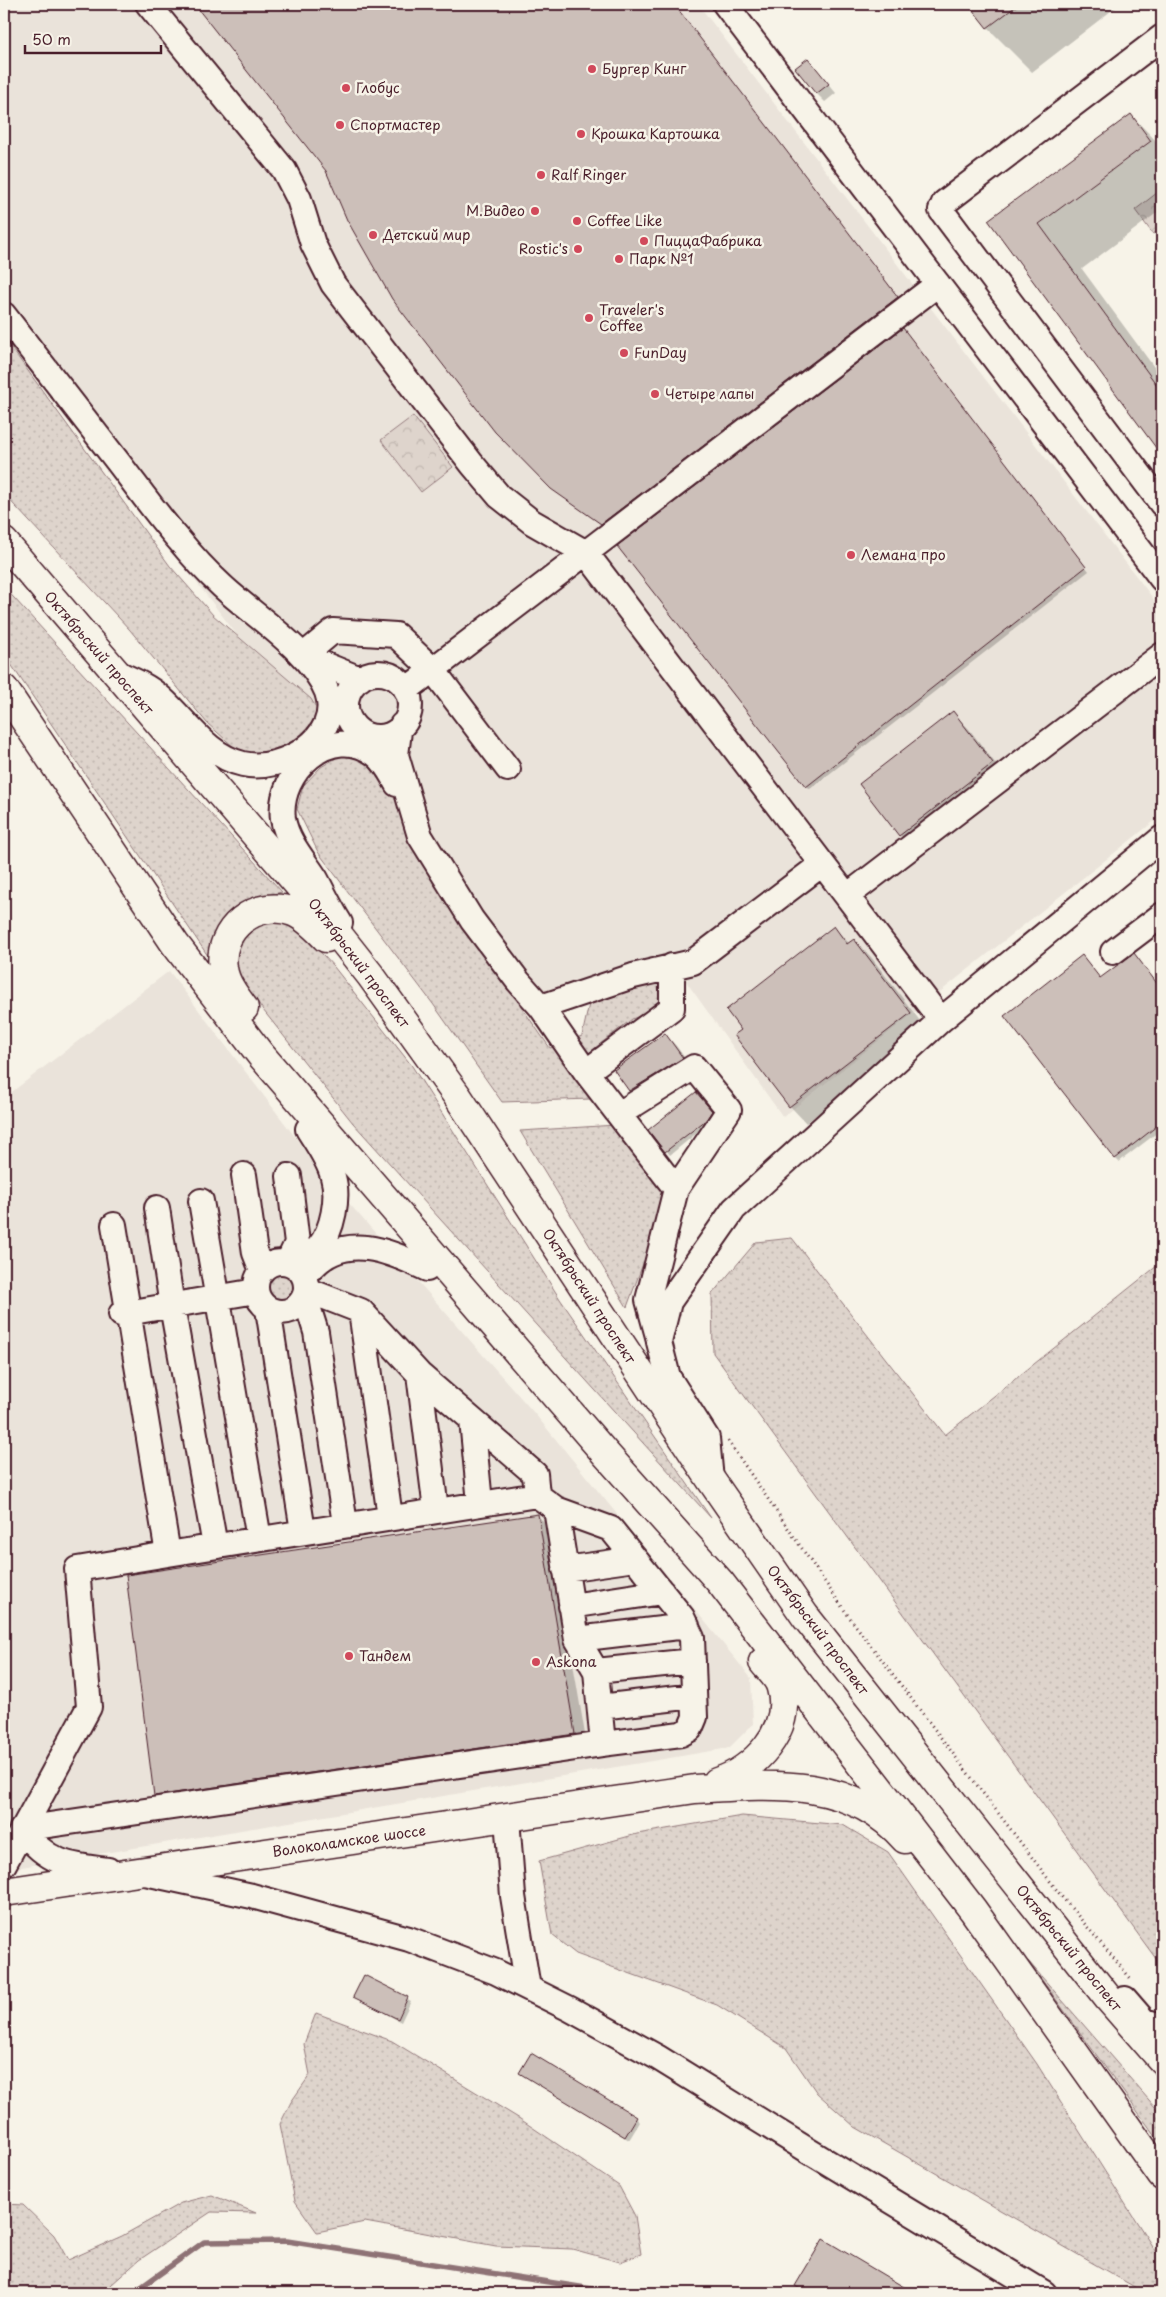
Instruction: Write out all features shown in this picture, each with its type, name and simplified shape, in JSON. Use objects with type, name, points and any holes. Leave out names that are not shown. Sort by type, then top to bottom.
[{"type":"main road","name":"Октябрьский проспект","points":[[4,542],[307,895],[371,976],[458,1097],[711,1480],[805,1616],[1108,1998],[1162,2060]]},
{"type":"main road","points":[[4,689],[175,944],[301,1110],[443,1289],[485,1314]]},
{"type":"main road","points":[[371,976],[306,920],[282,909],[265,909],[249,915],[235,926],[226,940],[222,957],[227,983],[283,1064],[301,1110],[485,1314],[604,1452],[720,1582],[973,1910],[1162,2176]]},
{"type":"main road","name":"Волоколамское шоссе","points":[[695,1789],[730,1778],[754,1761],[772,1738],[782,1710],[783,1700],[780,1683],[724,1612],[720,1582]]},
{"type":"main road","name":"Волоколамское шоссе","points":[[4,1892],[695,1789],[776,1784],[813,1789],[848,1800],[864,1808],[895,1828],[940,1883],[973,1910]]},
{"type":"street","points":[[148,4],[284,170],[299,199],[313,244],[333,284],[472,464],[498,496],[532,522],[586,552],[941,1020]]},
{"type":"street","points":[[725,4],[1162,579]]},
{"type":"street","points":[[1162,37],[943,204],[941,210],[1162,504]]},
{"type":"street","points":[[406,690],[938,284]]},
{"type":"street","points":[[4,315],[179,541],[222,586],[303,656],[323,685],[347,708],[353,724],[370,742],[410,805]]},
{"type":"street","points":[[303,656],[332,631],[396,635],[433,670],[508,768]]},
{"type":"street","points":[[847,896],[1162,655]]},
{"type":"street","points":[[303,656],[360,679]]},
{"type":"street","points":[[117,673],[146,685],[161,697],[207,745],[219,754],[238,763],[267,765],[281,761],[303,750],[347,708],[350,692],[360,679],[370,674],[386,674],[396,679],[406,690],[410,707],[399,731],[396,755],[420,836],[472,920],[518,981],[541,1007],[586,1072],[676,1189]]},
{"type":"street","points":[[320,733],[327,718],[329,705],[323,685]]},
{"type":"street","points":[[371,976],[321,888],[292,843],[284,821],[285,792],[292,776],[304,762],[317,752],[333,744],[370,742],[392,733],[402,726]]},
{"type":"street","points":[[659,1342],[669,1302],[734,1209],[941,1020],[1162,838]]},
{"type":"street","points":[[541,1007],[633,976],[693,962],[822,864]]},
{"type":"street","points":[[1113,952],[1162,915]]},
{"type":"street","points":[[586,1072],[672,1008],[672,966]]},
{"type":"street","points":[[619,1114],[694,1067],[728,1110],[676,1189],[648,1300],[668,1377],[707,1438],[711,1480]]},
{"type":"street","points":[[301,1110],[333,1175],[336,1196],[329,1226],[321,1245],[307,1258],[300,1278],[316,1332],[345,1524]]},
{"type":"street","points":[[244,1176],[255,1254],[303,1531]]},
{"type":"street","points":[[262,1290],[275,1312],[289,1311],[301,1303],[297,1243],[289,1176]]},
{"type":"street","points":[[201,1201],[259,1539]]},
{"type":"street","points":[[157,1208],[172,1306],[215,1546]]},
{"type":"street","points":[[114,1225],[124,1314],[168,1554]]},
{"type":"street","points":[[300,1278],[327,1254],[346,1248],[389,1252],[427,1269]]},
{"type":"street","points":[[262,1290],[274,1263],[361,1311],[419,1374],[535,1474],[537,1495]]},
{"type":"street","points":[[124,1314],[262,1290]]},
{"type":"street","points":[[361,1311],[390,1517]]},
{"type":"street","points":[[419,1374],[436,1510]]},
{"type":"street","points":[[472,1420],[480,1503]]},
{"type":"street","points":[[4,1864],[22,1829],[89,1707],[77,1569],[345,1524],[537,1495],[556,1509],[611,1530],[662,1592],[686,1626],[692,1638],[695,1717],[690,1729],[681,1734],[22,1829]]},
{"type":"street","points":[[556,1509],[576,1639],[596,1671],[603,1744]]},
{"type":"street","points":[[565,1569],[635,1559]]},
{"type":"street","points":[[571,1606],[662,1592]]},
{"type":"street","points":[[576,1639],[686,1626]]},
{"type":"street","points":[[596,1671],[693,1661]]},
{"type":"street","points":[[600,1707],[694,1696]]},
{"type":"street","points":[[506,1818],[513,1896],[528,1988]]},
{"type":"street","points":[[22,1829],[31,1841],[49,1857],[74,1867],[134,1872],[252,1896],[409,1939],[496,1972],[657,2057],[809,2152],[1044,2293]]},
{"type":"street","points":[[1065,1943],[1088,1953],[1144,2021],[1162,2026]]},
{"type":"path","points":[[726,1438],[853,1622],[1062,1897],[1138,1987]]},
{"type":"shaded area","points":[[4,4],[698,4],[1162,610],[1162,815],[783,1117],[680,973],[542,1012],[524,1008],[4,332]]},
{"type":"shaded area","points":[[169,971],[324,1175],[535,1414],[751,1678],[753,1724],[729,1748],[4,1870],[4,1098]]},
{"type":"green space","points":[[1162,189],[1162,228],[1153,234],[1135,210]]},
{"type":"green space","points":[[4,338],[170,566],[213,615],[311,699],[317,709],[316,728],[286,749],[259,755],[236,749],[207,723],[130,630],[4,494]]},
{"type":"green space","points":[[413,416],[453,467],[421,492],[381,440]]},
{"type":"green space","points":[[4,587],[282,892],[250,900],[232,910],[221,929],[210,959],[4,654]]},
{"type":"green space","points":[[364,753],[394,794],[413,841],[451,906],[550,1048],[582,1036],[589,1004],[661,975],[666,1005],[632,1019],[581,1059],[598,1096],[590,1099],[502,1102],[433,1004],[318,852],[297,809],[303,786],[321,767],[343,754]]},
{"type":"green space","points":[[259,922],[282,922],[303,933],[334,967],[412,1066],[560,1299],[711,1518],[353,1123],[263,1010],[237,971],[236,951],[245,935]]},
{"type":"green space","points":[[616,1125],[664,1191],[647,1253],[627,1307],[520,1131]]},
{"type":"green space","points":[[792,1238],[945,1435],[1162,1262],[1162,1967],[713,1353],[712,1294],[756,1242]]},
{"type":"green space","points":[[281,1269],[293,1274],[298,1286],[293,1298],[281,1303],[269,1298],[264,1286],[269,1274]]},
{"type":"green space","points":[[742,1816],[843,1825],[888,1852],[1037,2064],[1162,2262],[1162,2293],[1145,2293],[855,2127],[817,2093],[786,2048],[717,2005],[576,1954],[552,1935],[539,1861],[637,1834]]},
{"type":"green space","points":[[1028,1961],[1162,2115],[1162,2145]]},
{"type":"green space","points":[[316,2013],[392,2041],[520,2119],[619,2186],[635,2216],[641,2254],[620,2262],[572,2249],[496,2246],[365,2222],[317,2232],[295,2201],[280,2124],[291,2102],[310,2075],[304,2044]]},
{"type":"green space","points":[[212,2195],[256,2213],[211,2212],[139,2260],[102,2293],[4,2293],[4,2204],[23,2205],[54,2235],[68,2260],[122,2236],[181,2203]]},
{"type":"building","name":"Парк №1","points":[[194,4],[674,4],[898,297],[601,524],[551,489],[495,432],[392,299],[347,220],[326,171]]},
{"type":"building","points":[[968,4],[1019,4],[987,28]]},
{"type":"building","points":[[808,58],[829,84],[816,94],[795,68]]},
{"type":"building","points":[[1131,114],[1151,141],[1039,224],[1162,392],[1162,456],[988,220]]},
{"type":"building","name":"Лемана про","points":[[903,328],[1086,567],[806,787],[617,546]]},
{"type":"building","points":[[953,711],[993,763],[899,836],[859,784]]},
{"type":"building","points":[[834,926],[847,944],[854,939],[911,1013],[789,1107],[734,1035],[741,1030],[726,1010]]},
{"type":"building","points":[[1134,953],[1162,990],[1162,1122],[1115,1159],[1004,1016],[1082,955],[1100,978]]},
{"type":"building","points":[[665,1033],[683,1058],[629,1091],[614,1070]]},
{"type":"building","points":[[696,1092],[712,1111],[706,1120],[665,1152],[648,1130]]},
{"type":"building","name":"Тандем","points":[[538,1514],[575,1734],[154,1796],[126,1575]]},
{"type":"building","points":[[364,1975],[408,1997],[398,2019],[353,1997]]},
{"type":"building","points":[[531,2053],[637,2117],[625,2137],[519,2073]]},
{"type":"building","points":[[823,2239],[914,2293],[808,2293],[795,2286]]},
{"type":"waterway","points":[[133,2293],[204,2242],[287,2241],[618,2293]]},
{"type":"place","name":"Бургер Кинг","points":[[592,69]]},
{"type":"place","name":"Глобус","points":[[346,88]]},
{"type":"place","name":"Спортмастер","points":[[340,125]]},
{"type":"place","name":"Крошка Картошка","points":[[581,134]]},
{"type":"place","name":"Ralf Ringer","points":[[541,175]]},
{"type":"place","name":"М.Видео","points":[[535,211]]},
{"type":"place","name":"Coffee Like","points":[[577,221]]},
{"type":"place","name":"Детский мир","points":[[373,235]]},
{"type":"place","name":"ПиццаФабрика","points":[[644,241]]},
{"type":"place","name":"Rostic's","points":[[578,249]]},
{"type":"place","name":"Парк №1","points":[[619,259]]},
{"type":"place","name":"Traveler's Coffee","points":[[589,318]]},
{"type":"place","name":"FunDay","points":[[624,353]]},
{"type":"place","name":"Четыре лапы","points":[[655,394]]},
{"type":"place","name":"Лемана про","points":[[851,555]]},
{"type":"place","name":"Тандем","points":[[349,1656]]},
{"type":"place","name":"Askona","points":[[536,1662]]}]
